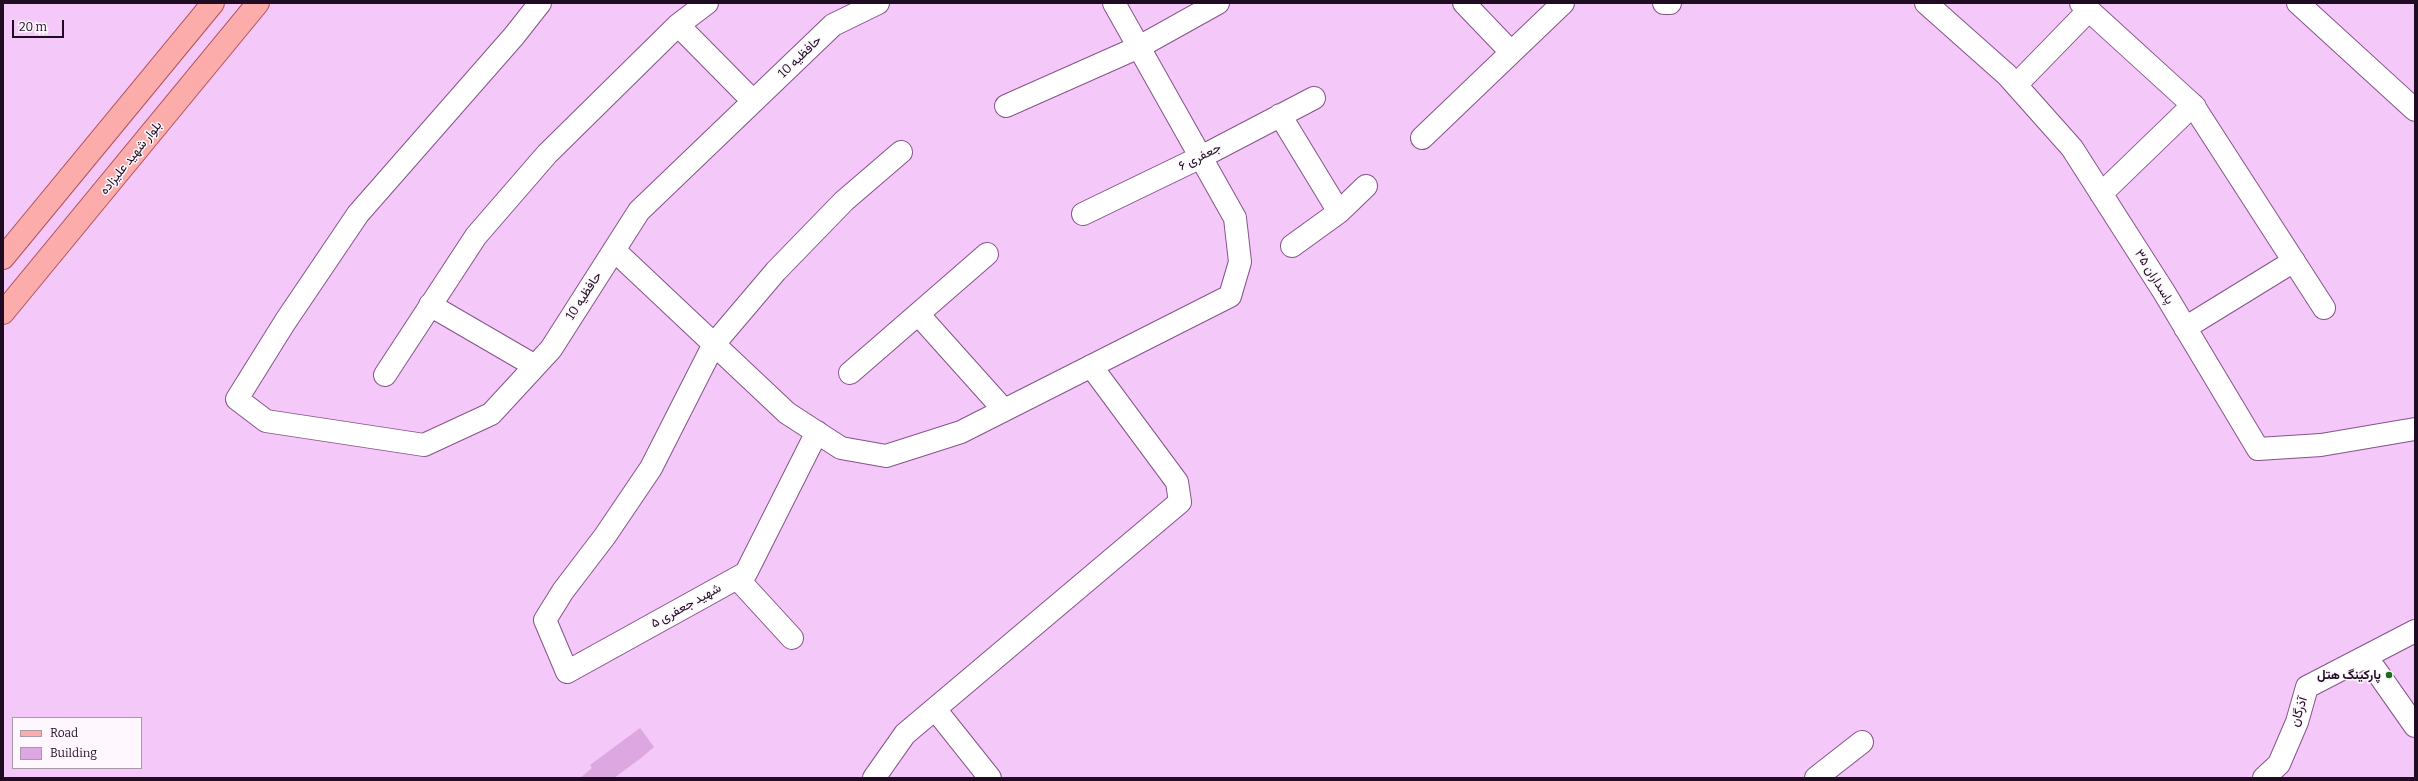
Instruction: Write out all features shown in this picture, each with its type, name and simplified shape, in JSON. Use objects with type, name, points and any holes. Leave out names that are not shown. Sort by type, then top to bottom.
[{"type":"main road","points":[[3,258],[212,3]]},
{"type":"main road","name":"بلوار شهید علیزاده","points":[[3,313],[258,3]]},
{"type":"street","name":"حافظیه 10","points":[[540,3],[489,65],[358,214],[285,322],[237,399],[266,421],[424,445],[491,414],[551,349],[638,211],[833,25],[878,3]]},
{"type":"street","points":[[385,374],[476,236],[547,154],[678,25],[707,3]]},
{"type":"street","points":[[614,250],[787,413],[841,448],[886,456],[961,432],[1230,296],[1240,262],[1235,218],[1114,3]]},
{"type":"street","points":[[1006,106],[1139,46],[1218,3]]},
{"type":"street","points":[[1464,3],[1511,52]]},
{"type":"street","points":[[1422,138],[1563,3]]},
{"type":"street","points":[[1664,3],[1670,3]]},
{"type":"street","name":"پاسداران ۳۵","points":[[1926,3],[2016,85],[2072,148],[2185,328],[2258,449],[2321,445],[2415,429]]},
{"type":"street","points":[[2298,3],[2415,110]]},
{"type":"street","points":[[2016,85],[2085,6],[2194,106],[2324,308]]},
{"type":"street","points":[[678,25],[753,102]]},
{"type":"street","name":"جعفری ۶","points":[[1083,214],[1201,158],[1314,98]]},
{"type":"street","points":[[2101,194],[2194,106]]},
{"type":"street","points":[[1280,115],[1339,212]]},
{"type":"street","points":[[714,344],[776,271],[839,206],[901,152]]},
{"type":"street","points":[[1292,246],[1339,212],[1366,186]]},
{"type":"street","points":[[850,373],[987,254]]},
{"type":"street","points":[[2185,328],[2294,261]]},
{"type":"street","points":[[430,305],[535,366]]},
{"type":"street","points":[[918,314],[1004,410]]},
{"type":"street","name":"شهید جعفری ۵","points":[[714,344],[651,468],[605,536],[563,591],[545,620],[567,672],[746,573],[817,432]]},
{"type":"street","points":[[874,778],[905,734],[1180,502],[1177,482],[1091,366]]},
{"type":"street","points":[[738,578],[792,638]]},
{"type":"street","name":"آذرگان","points":[[2264,778],[2279,764],[2297,722],[2307,687],[2415,631]]},
{"type":"street","points":[[2375,669],[2415,726]]},
{"type":"street","points":[[935,709],[990,778]]},
{"type":"street","points":[[1816,778],[1862,742]]},
{"type":"building","points":[[640,728],[654,747],[641,758],[614,778],[580,778],[592,768],[590,765]]},
{"type":"place","name":"پارکینگ هتل","points":[[2389,675]]}]
